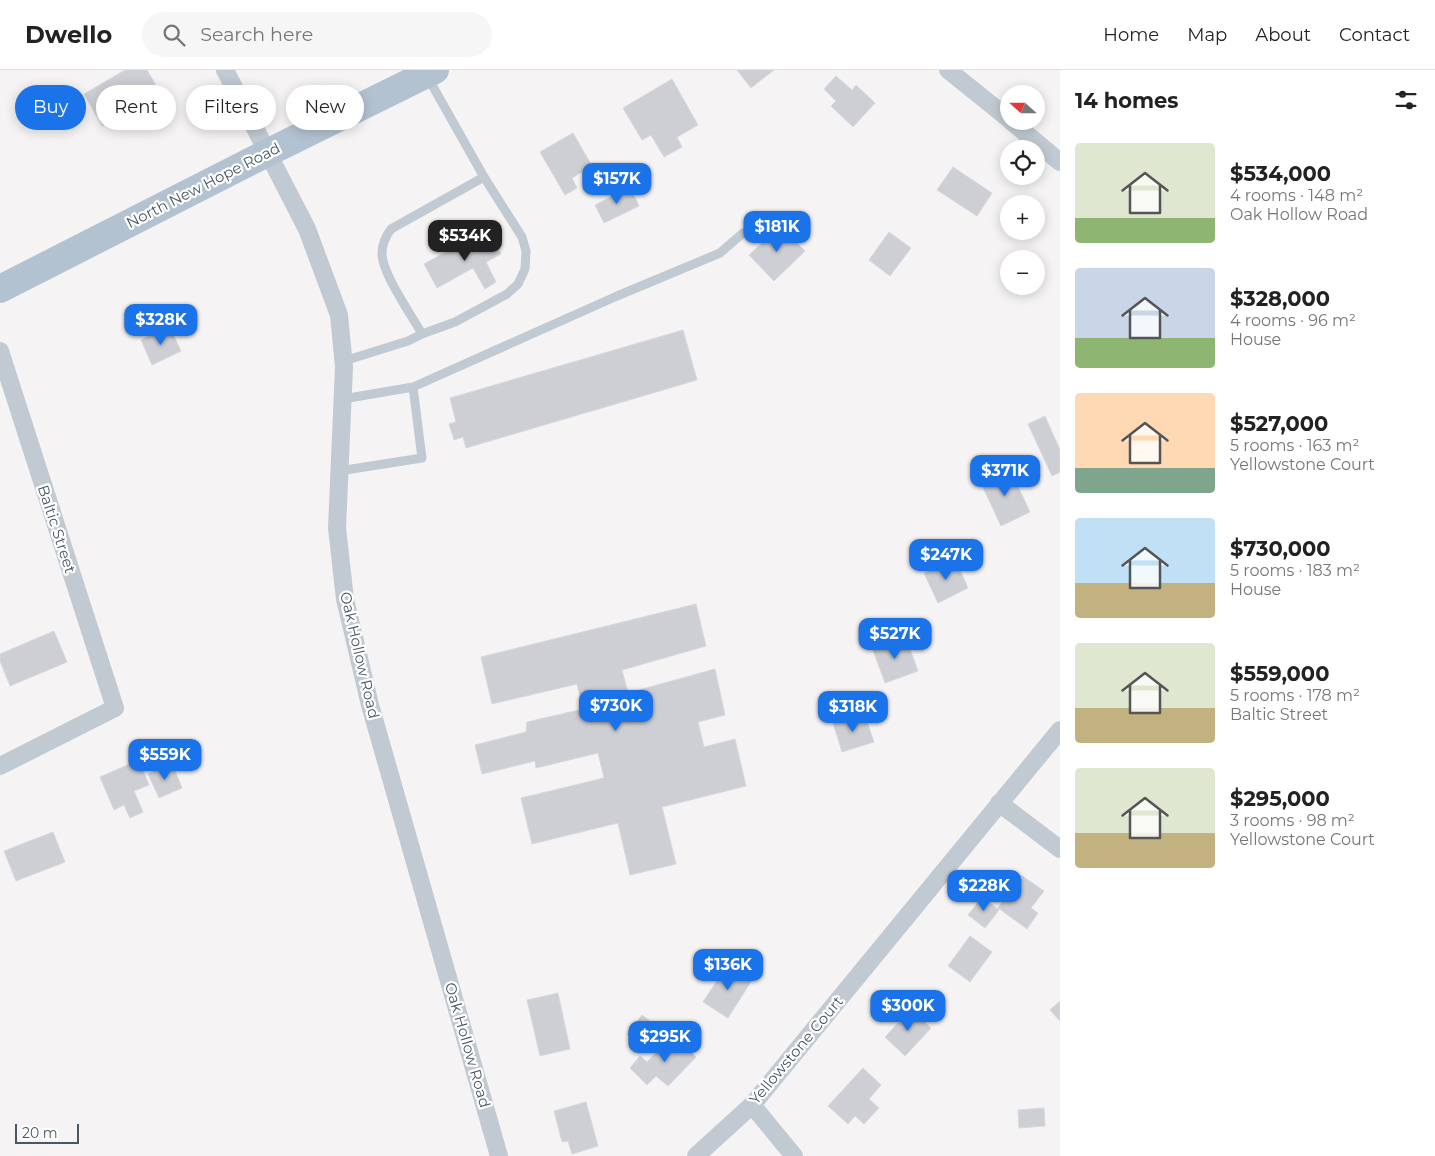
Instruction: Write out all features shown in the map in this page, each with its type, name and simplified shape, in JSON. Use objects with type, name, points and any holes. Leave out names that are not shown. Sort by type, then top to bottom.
[{"type":"main road","name":"North New Hope Road","points":[[0,289],[267,152],[430,72]]},
{"type":"street","name":"Oak Hollow Road","points":[[225,70],[307,229],[339,315],[344,361],[337,528],[345,599],[370,705],[499,1156]]},
{"type":"street","points":[[948,70],[1000,112]]},
{"type":"street","points":[[1022,130],[1060,162]]},
{"type":"street","name":"Baltic Street","points":[[0,351],[114,708],[0,766]]},
{"type":"street","name":"Yellowstone Court","points":[[696,1156],[752,1104],[1060,730]]},
{"type":"street","points":[[999,802],[1060,849]]},
{"type":"street","points":[[752,1104],[794,1156]]},
{"type":"lane","points":[[344,361],[408,341],[455,322],[507,294],[518,284],[525,269],[526,251],[522,237],[484,177],[430,72]]},
{"type":"lane","points":[[422,334],[386,270],[382,256],[386,236],[392,229],[484,177]]},
{"type":"lane","points":[[343,399],[413,387],[617,296],[720,253],[743,233]]},
{"type":"lane","points":[[340,471],[422,458],[413,387]]},
{"type":"building","points":[[125,70],[147,70],[156,85],[99,85]]},
{"type":"building","points":[[737,70],[774,70],[751,88]]},
{"type":"building","points":[[836,76],[852,90],[856,85],[875,103],[853,127],[831,106],[836,101],[824,89]]},
{"type":"building","points":[[672,79],[698,125],[677,137],[682,147],[664,157],[651,135],[642,140],[623,108]]},
{"type":"building","points":[[96,87],[96,115],[86,98],[86,93]]},
{"type":"building","points":[[573,133],[592,166],[572,178],[577,188],[565,195],[540,152]]},
{"type":"building","points":[[953,167],[992,193],[977,216],[937,190]]},
{"type":"building","points":[[630,187],[639,206],[604,223],[595,205]]},
{"type":"building","points":[[780,226],[805,251],[774,281],[749,255]]},
{"type":"building","points":[[489,232],[501,254],[486,262],[496,282],[485,289],[473,268],[437,288],[424,264],[464,242],[466,245]]},
{"type":"building","points":[[889,232],[911,248],[890,276],[869,260]]},
{"type":"building","points":[[169,326],[181,351],[152,365],[141,340]]},
{"type":"building","points":[[683,330],[697,380],[466,448],[463,437],[454,440],[449,424],[456,422],[450,398]]},
{"type":"building","points":[[1045,416],[1060,450],[1060,472],[1052,476],[1028,424]]},
{"type":"building","points":[[1009,467],[1030,512],[1001,526],[980,481]]},
{"type":"building","points":[[955,559],[968,588],[938,603],[924,573]]},
{"type":"building","points":[[696,604],[706,646],[622,670],[628,693],[715,669],[725,715],[698,722],[704,747],[735,739],[746,786],[662,807],[676,864],[630,875],[618,823],[532,844],[521,798],[604,778],[598,753],[536,768],[535,761],[482,774],[475,745],[526,732],[527,722],[583,709],[577,684],[492,704],[481,657]]},
{"type":"building","points":[[54,631],[67,662],[10,686],[0,661],[0,654]]},
{"type":"building","points":[[906,638],[918,671],[885,683],[873,650]]},
{"type":"building","points":[[864,713],[874,742],[842,752],[833,723]]},
{"type":"building","points":[[139,760],[149,785],[134,791],[143,812],[130,818],[124,805],[114,810],[100,777]]},
{"type":"building","points":[[172,763],[182,788],[159,798],[148,774]]},
{"type":"building","points":[[53,832],[65,862],[16,881],[4,851]]},
{"type":"building","points":[[1021,875],[1044,891],[1031,908],[1038,913],[1027,929],[998,908]]},
{"type":"building","points":[[982,897],[999,910],[985,928],[968,915]]},
{"type":"building","points":[[970,936],[992,952],[970,982],[948,966]]},
{"type":"building","points":[[728,964],[752,980],[728,1018],[703,1002]]},
{"type":"building","points":[[558,993],[570,1049],[540,1056],[527,1000]]},
{"type":"building","points":[[1060,1001],[1060,1021],[1050,1010]]},
{"type":"building","points":[[911,1009],[931,1028],[905,1056],[885,1037]]},
{"type":"building","points":[[642,1015],[658,1027],[643,1046],[627,1034]]},
{"type":"building","points":[[673,1035],[696,1057],[668,1086],[656,1076],[647,1085],[630,1068],[640,1056],[647,1062]]},
{"type":"building","points":[[863,1068],[881,1085],[869,1099],[879,1108],[864,1124],[855,1116],[848,1124],[828,1106]]},
{"type":"building","points":[[586,1102],[598,1146],[572,1154],[568,1141],[562,1142],[554,1111]]},
{"type":"building","points":[[1044,1108],[1045,1126],[1019,1128],[1018,1110]]}]
